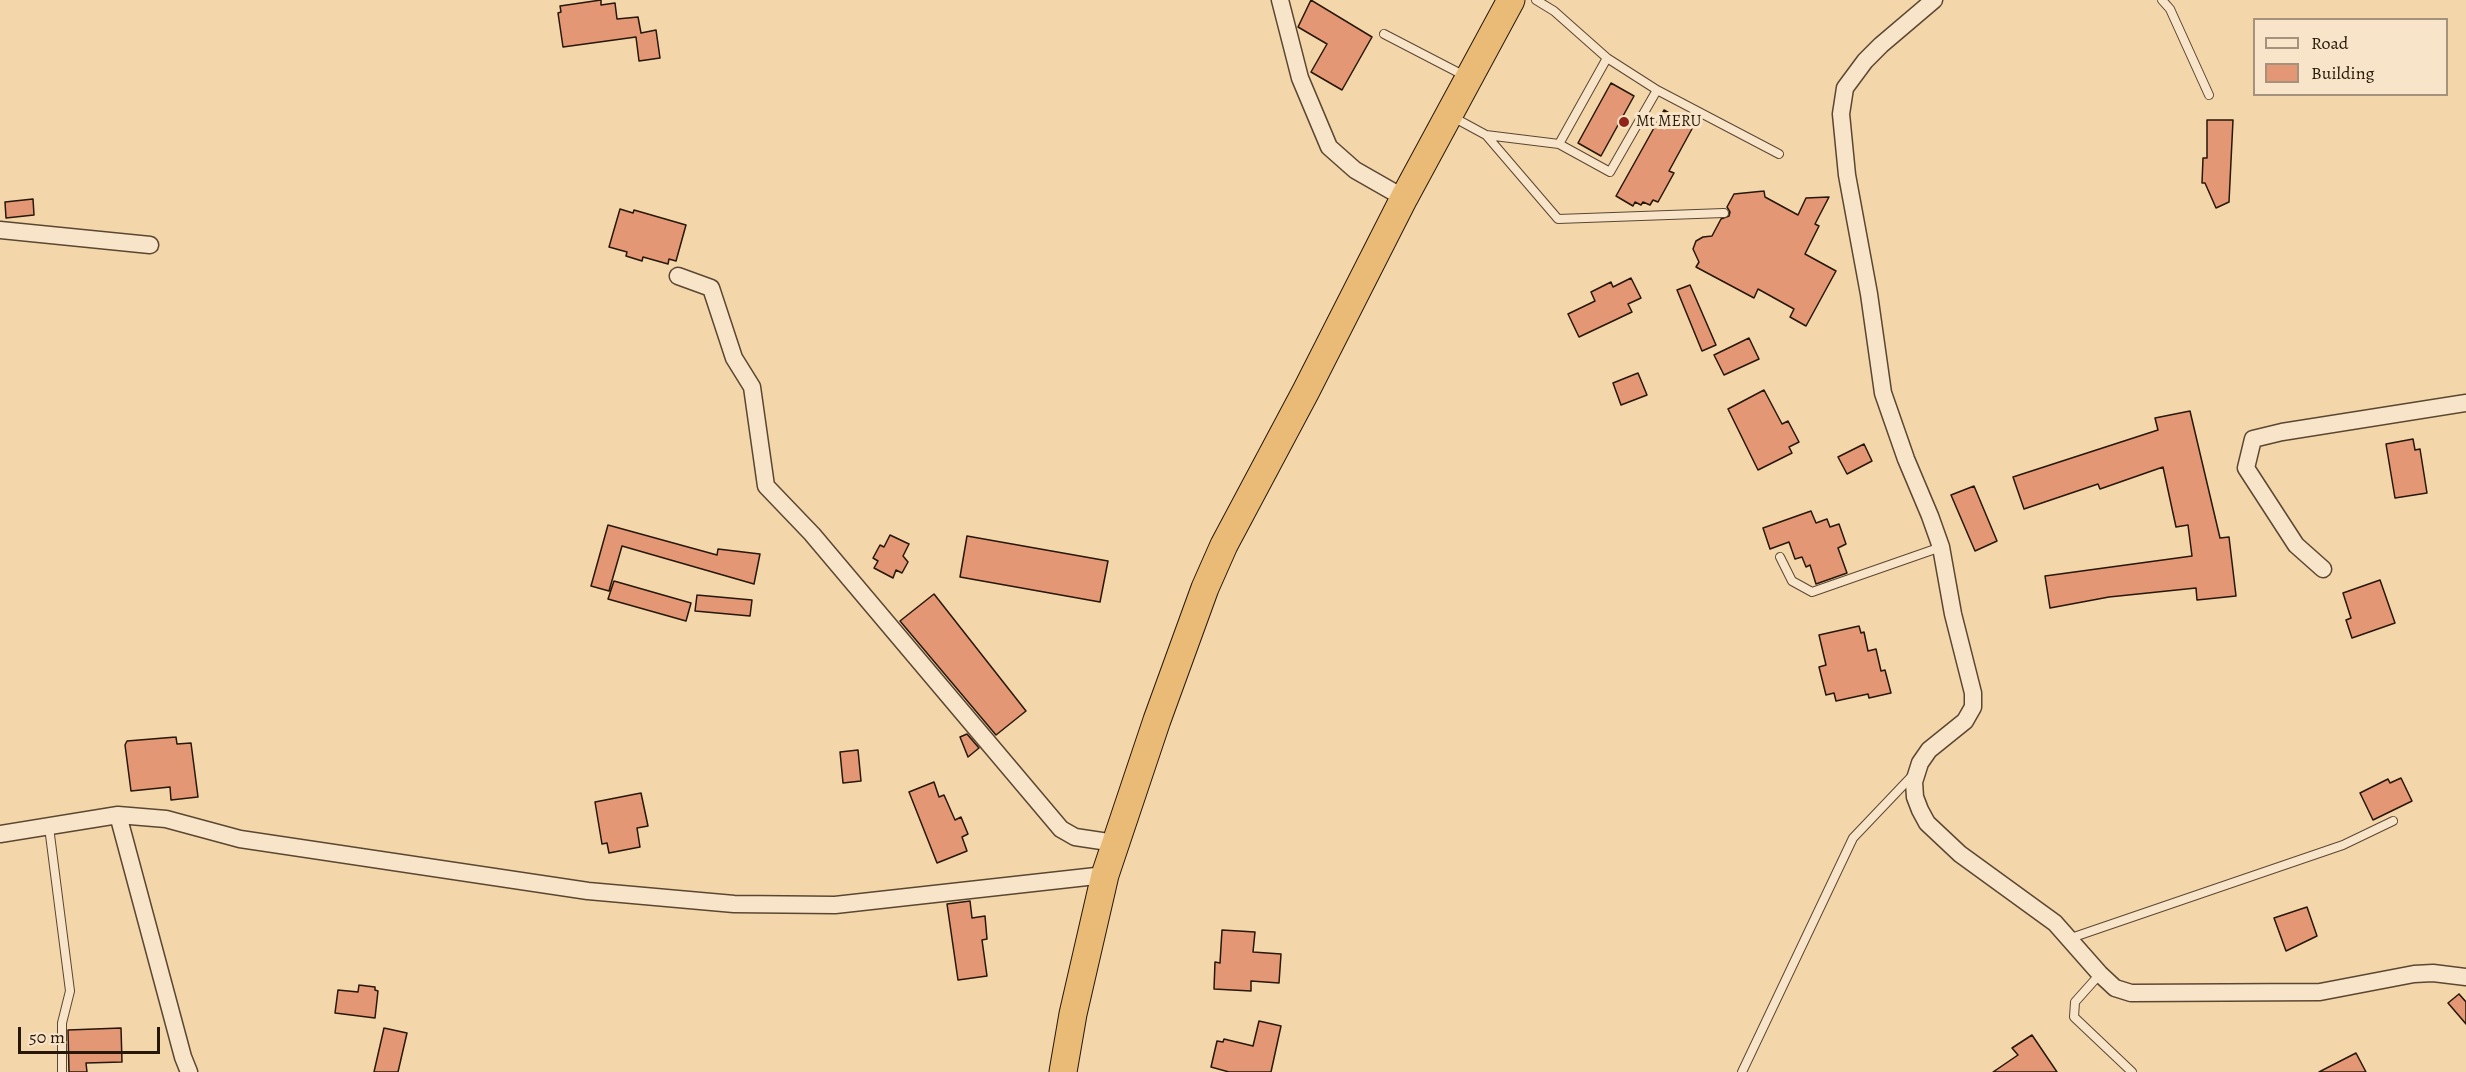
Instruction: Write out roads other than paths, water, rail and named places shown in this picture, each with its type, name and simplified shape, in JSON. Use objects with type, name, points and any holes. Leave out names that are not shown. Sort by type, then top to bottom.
[{"type":"highway","points":[[1063,1072],[1073,1014],[1105,875],[1205,588],[1230,535],[1404,198],[1510,0]]},
{"type":"street","points":[[1280,0],[1300,78],[1329,147],[1354,170],[1404,198]]},
{"type":"street","points":[[1934,0],[1865,61],[1845,88],[1842,114],[1847,175],[1869,294],[1883,393],[1941,547],[1953,614],[1973,693],[1973,707],[1965,721],[1929,750],[1920,763],[1914,782],[1915,797],[1927,823],[1960,854],[2035,906],[2071,938],[2100,975],[2115,988],[2131,993],[2320,992],[2414,974],[2433,973],[2466,977]]},
{"type":"street","points":[[0,230],[150,245]]},
{"type":"street","points":[[678,276],[711,288],[735,358],[752,387],[766,486],[812,534],[1061,829],[1075,837],[1115,843]]},
{"type":"street","points":[[2323,569],[2296,545],[2246,468],[2253,439],[2282,432],[2466,404]]},
{"type":"street","points":[[118,815],[189,1072]]},
{"type":"street","points":[[0,834],[118,815],[166,819],[240,839],[588,891],[724,903],[835,905],[928,897],[1105,875]]},
{"type":"lane","points":[[1536,0],[1554,11],[1607,58],[1657,90],[1779,154]]},
{"type":"lane","points":[[2162,0],[2170,9],[2209,95]]},
{"type":"lane","points":[[1384,34],[1468,78]]},
{"type":"lane","points":[[1559,144],[1607,58]]},
{"type":"lane","points":[[1448,115],[1486,135],[1559,144],[1610,172],[1657,90]]},
{"type":"lane","points":[[1486,135],[1558,219],[1724,213]]},
{"type":"lane","points":[[1780,557],[1792,580],[1812,592],[1941,547]]},
{"type":"lane","points":[[1742,1072],[1853,838],[1917,772]]},
{"type":"lane","points":[[2071,938],[2343,845],[2394,820]]},
{"type":"lane","points":[[49,827],[70,991],[62,1023],[62,1072]]},
{"type":"lane","points":[[2100,975],[2075,1002],[2074,1017],[2132,1072]]},
{"type":"place","name":"Mt MERU","points":[[1624,122]]}]
